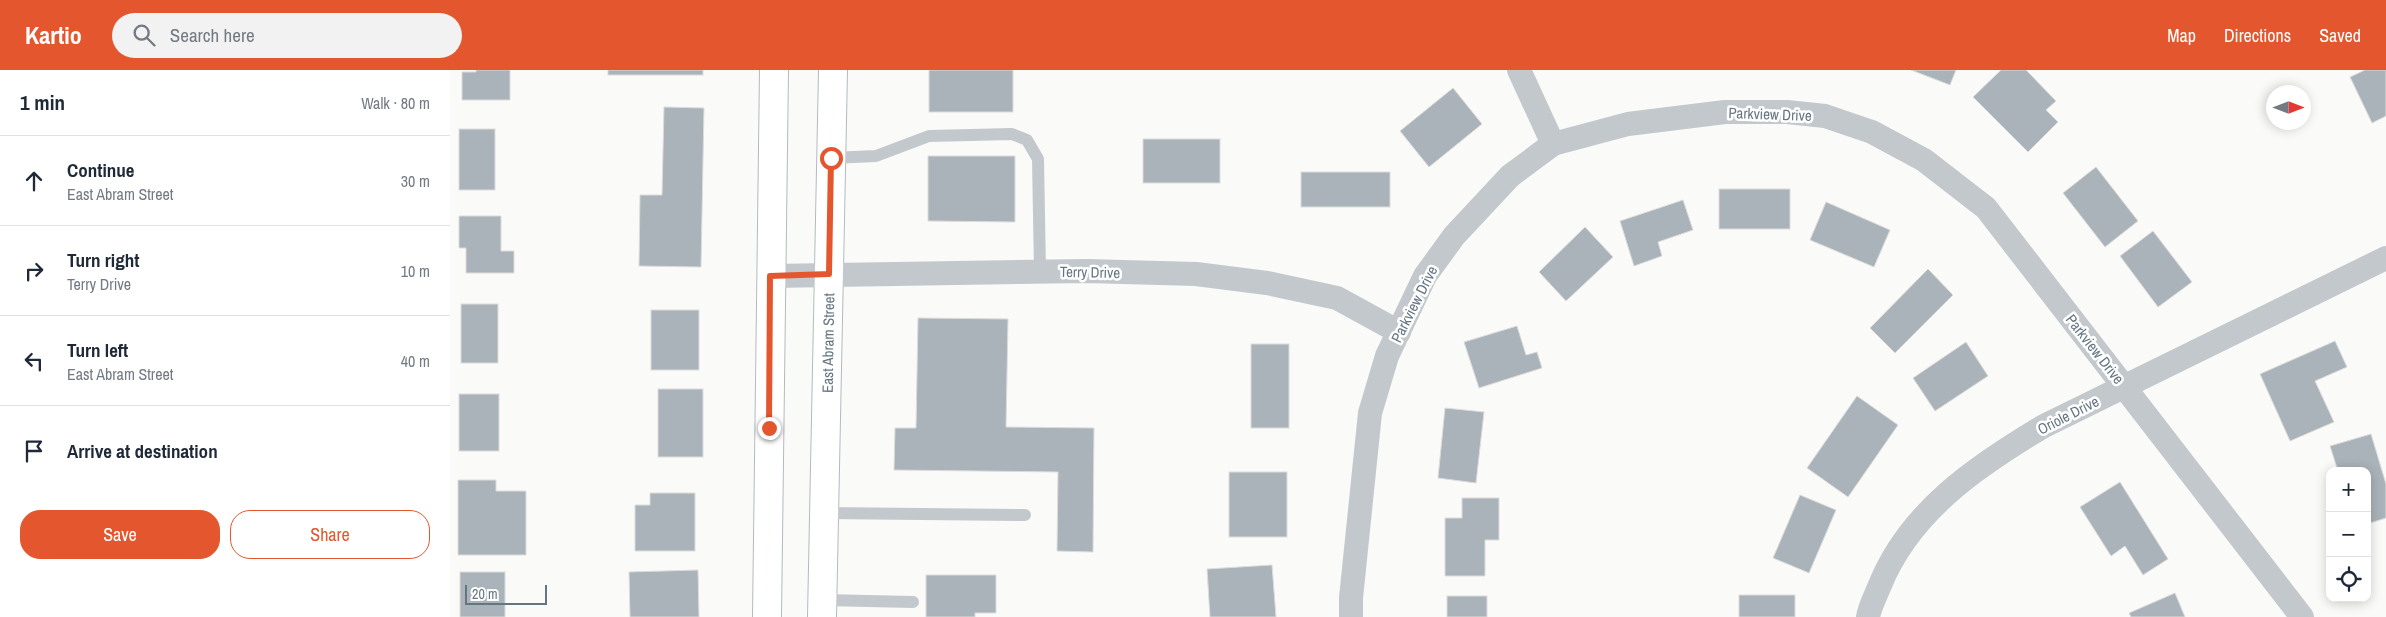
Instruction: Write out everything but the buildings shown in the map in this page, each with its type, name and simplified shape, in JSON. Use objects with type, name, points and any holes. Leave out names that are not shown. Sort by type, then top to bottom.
[{"type":"main road","points":[[767,617],[774,70]]},
{"type":"main road","name":"East Abram Street","points":[[823,609],[833,70]]},
{"type":"street","points":[[1519,70],[1553,144]]},
{"type":"street","name":"Parkview Drive","points":[[1351,617],[1351,598],[1370,413],[1387,356],[1425,276],[1454,236],[1510,176],[1553,144],[1628,124],[1725,112],[1787,112],[1825,116],[1872,132],[1924,160],[1986,208],[2302,617]]},
{"type":"street","name":"Oriole Drive","points":[[1868,617],[1888,566],[1921,518],[1954,486],[1996,454],[2044,426],[2386,258]]},
{"type":"street","name":"Terry Drive","points":[[770,276],[1040,271],[1196,274],[1267,282],[1337,298],[1399,332]]},
{"type":"lane","points":[[831,158],[876,156],[929,136],[1012,134],[1027,140],[1038,159],[1040,271]]},
{"type":"lane","points":[[824,513],[1025,515]]},
{"type":"lane","points":[[823,609],[913,602]]},
{"type":"route","points":[[769,428],[770,276],[829,274],[831,158]]}]
